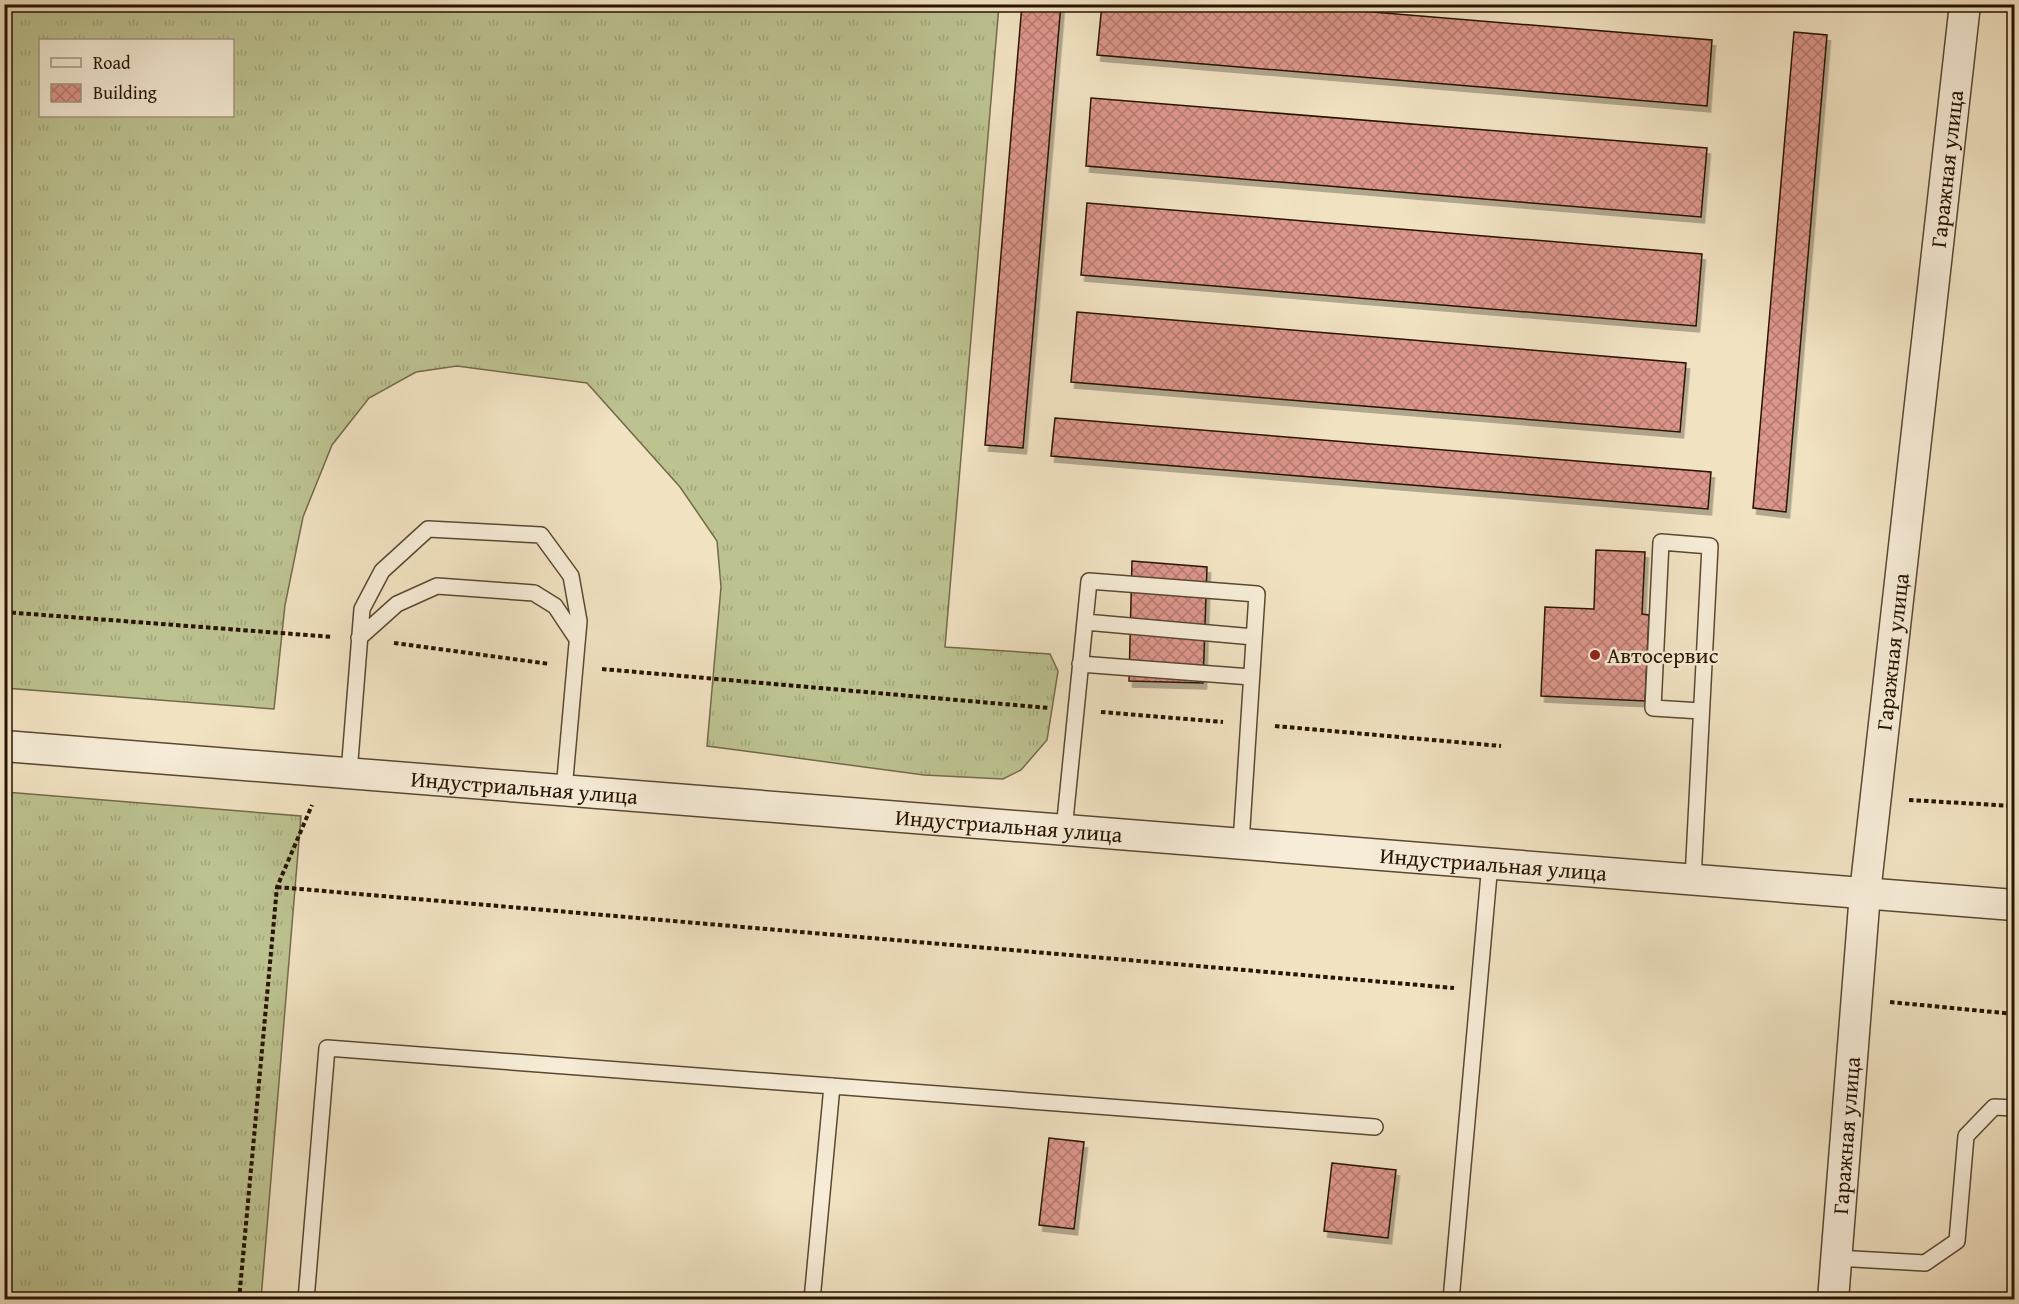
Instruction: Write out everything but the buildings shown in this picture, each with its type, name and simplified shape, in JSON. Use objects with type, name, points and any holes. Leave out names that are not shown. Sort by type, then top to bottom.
[{"type":"street","name":"Гаражная улица","points":[[1833,1299],[1864,893],[1965,4]]},
{"type":"street","name":"Индустриальная улица","points":[[4,746],[2014,905]]},
{"type":"lane","points":[[337,772],[362,609],[382,571],[428,529],[541,535],[571,576],[579,621],[564,790]]},
{"type":"lane","points":[[1693,879],[1710,546],[1661,542],[1653,708],[1701,711]]},
{"type":"lane","points":[[1064,830],[1089,581],[1257,594],[1241,843]]},
{"type":"lane","points":[[359,639],[397,604],[436,586],[534,593],[555,606],[577,639]]},
{"type":"lane","points":[[1085,621],[1254,637]]},
{"type":"lane","points":[[1080,664],[1251,677]]},
{"type":"lane","points":[[1451,1299],[1490,863]]},
{"type":"lane","points":[[306,1299],[327,1048],[1375,1127]]},
{"type":"lane","points":[[812,1299],[832,1086]]},
{"type":"lane","points":[[1836,1258],[1925,1263],[1957,1241],[1966,1136],[1994,1107],[2014,1108]]},
{"type":"path","points":[[4,612],[359,639],[574,667],[1501,746]]},
{"type":"path","points":[[239,1299],[278,887],[337,772]]},
{"type":"path","points":[[1875,797],[2014,807]]},
{"type":"path","points":[[278,887],[1479,990]]},
{"type":"path","points":[[1856,999],[2014,1014]]},
{"type":"green space","points":[[4,5],[999,5],[945,647],[1050,654],[1058,671],[1047,740],[1021,770],[1003,779],[924,775],[707,746],[721,587],[717,541],[680,487],[587,383],[457,366],[416,372],[369,398],[332,445],[303,517],[285,605],[274,709],[5,688]]},
{"type":"green space","points":[[5,792],[301,816],[261,1299],[5,1299]]},
{"type":"place","name":"Автосервис","points":[[1595,655]]}]
